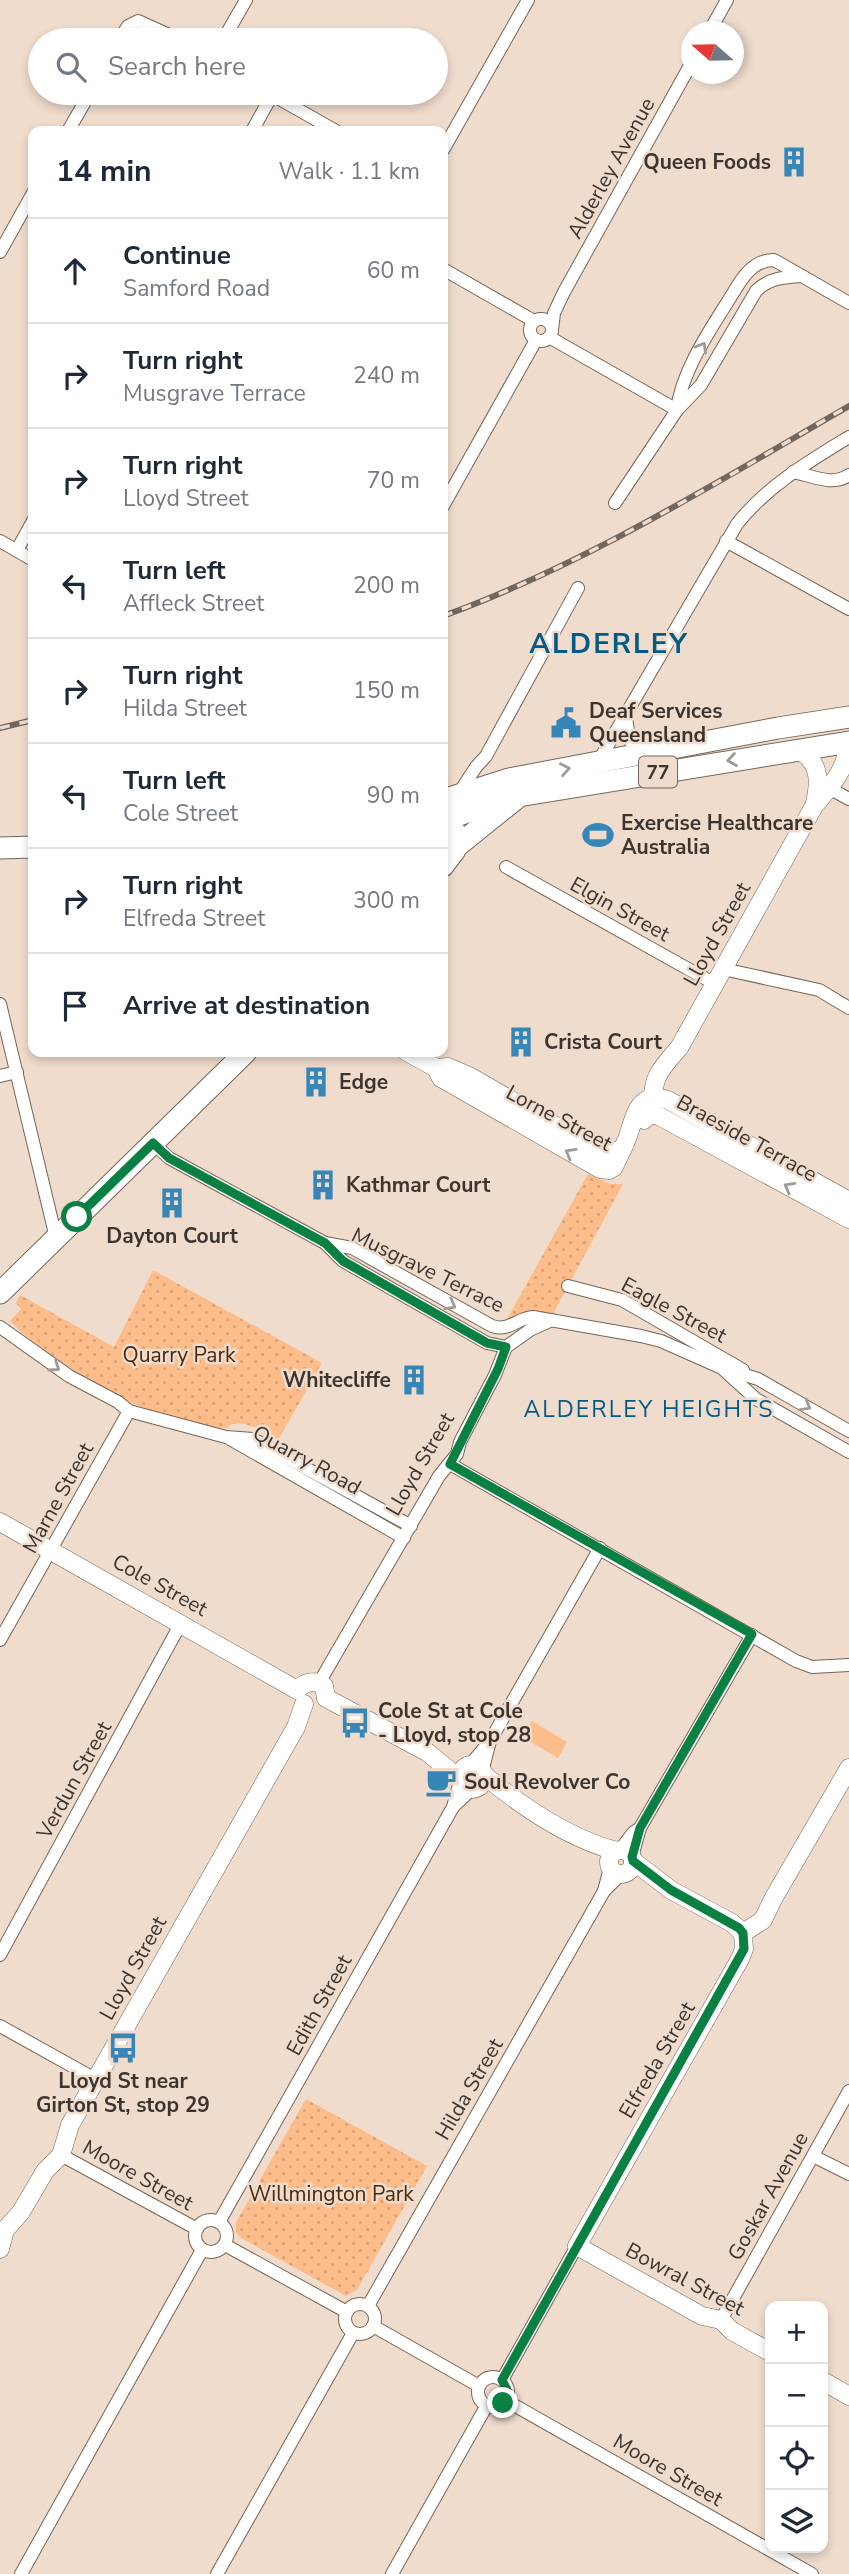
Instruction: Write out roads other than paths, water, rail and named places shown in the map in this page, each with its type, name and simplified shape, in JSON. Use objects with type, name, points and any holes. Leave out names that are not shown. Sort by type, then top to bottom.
[{"type":"main road","name":"77","points":[[451,817],[499,782],[778,728],[839,719]]},
{"type":"main road","points":[[839,719],[843,743]]},
{"type":"main road","name":"77","points":[[451,817],[518,797],[581,784],[843,743]]},
{"type":"main road","points":[[448,835],[451,817]]},
{"type":"main road","points":[[0,848],[28,847]]},
{"type":"main road","points":[[0,1293],[241,1057]]},
{"type":"street","points":[[230,28],[246,0]]},
{"type":"street","points":[[448,141],[528,0]]},
{"type":"street","points":[[715,21],[727,0]]},
{"type":"street","points":[[127,28],[139,20],[155,28]]},
{"type":"street","name":"Alderley Avenue","points":[[550,334],[555,312],[564,292],[681,80]]},
{"type":"street","points":[[71,126],[83,105]]},
{"type":"street","points":[[255,126],[265,105]]},
{"type":"street","points":[[290,105],[327,126]]},
{"type":"street","points":[[0,252],[28,202]]},
{"type":"street","points":[[677,410],[687,372],[747,272],[762,262],[772,260],[849,303]]},
{"type":"street","points":[[448,272],[535,321],[545,320],[550,334],[677,410]]},
{"type":"street","points":[[615,503],[677,410],[701,385],[756,292],[773,280],[802,276]]},
{"type":"street","name":"Alderley Avenue","points":[[535,321],[564,292]]},
{"type":"street","points":[[535,321],[530,330],[536,340]]},
{"type":"street","points":[[536,340],[543,341],[550,334]]},
{"type":"street","points":[[448,497],[536,340]]},
{"type":"street","points":[[598,762],[726,541],[745,515],[793,472],[849,437]]},
{"type":"street","points":[[793,472],[832,481],[849,475]]},
{"type":"street","points":[[17,550],[28,530]]},
{"type":"street","points":[[0,541],[28,557]]},
{"type":"street","points":[[726,541],[849,609]]},
{"type":"street","points":[[451,817],[475,767],[486,755],[578,588]]},
{"type":"street","points":[[626,716],[627,734],[639,754]]},
{"type":"street","name":"Lloyd Street","points":[[650,1108],[654,1081],[678,1048],[719,977],[823,785],[845,761],[843,743]]},
{"type":"street","points":[[799,750],[816,765],[823,785],[849,799]]},
{"type":"street","points":[[486,755],[487,771],[499,782]]},
{"type":"street","name":"Elgin Street","points":[[506,867],[719,977],[819,990],[849,1008]]},
{"type":"street","points":[[0,1004],[56,1238]]},
{"type":"street","name":"Lorne Street","points":[[416,1057],[436,1068],[441,1078],[597,1168],[612,1168],[625,1143]]},
{"type":"street","points":[[0,1076],[17,1072]]},
{"type":"street","name":"Braeside Terrace","points":[[625,1143],[638,1129],[650,1108]]},
{"type":"street","name":"Braeside Terrace","points":[[650,1108],[849,1201]]},
{"type":"street","name":"Braeside Terrace","points":[[650,1108],[849,1219]]},
{"type":"street","name":"Musgrave Terrace","points":[[153,1143],[169,1158],[325,1243],[343,1261],[487,1343],[506,1347]]},
{"type":"street","name":"Musgrave Terrace","points":[[325,1243],[352,1248],[492,1326],[502,1329],[529,1317],[552,1320]]},
{"type":"street","name":"Eagle Street","points":[[568,1286],[622,1300],[849,1431]]},
{"type":"street","points":[[506,1347],[530,1330],[552,1320]]},
{"type":"street","name":"Eagle Street","points":[[552,1320],[653,1338],[722,1368],[758,1379]]},
{"type":"street","name":"Quarry Road","points":[[0,1327],[69,1376],[118,1402],[129,1411],[226,1437],[253,1438],[411,1526]]},
{"type":"street","name":"Lloyd Street","points":[[323,1690],[404,1538],[439,1476],[450,1464],[498,1369],[506,1347]]},
{"type":"street","name":"Eagle Street","points":[[722,1368],[756,1399],[849,1452]]},
{"type":"street","name":"Marne Street","points":[[0,1640],[129,1411]]},
{"type":"street","name":"Quarry Road","points":[[226,1437],[404,1538]]},
{"type":"street","points":[[450,1464],[796,1661],[812,1667],[849,1665]]},
{"type":"street","name":"Cole Street","points":[[0,1522],[181,1623],[301,1697]]},
{"type":"street","name":"Edith Street","points":[[219,2222],[600,1548]]},
{"type":"street","name":"Verdun Street","points":[[0,1955],[181,1623]]},
{"type":"street","name":"Hilda Street","points":[[368,2306],[621,1863],[633,1833],[640,1828],[752,1634]]},
{"type":"street","points":[[301,1697],[319,1704],[323,1690],[471,1777],[509,1792],[522,1805],[580,1838],[589,1849],[621,1863],[732,1923],[743,1933],[759,1924],[767,1914],[773,1899],[849,1768]]},
{"type":"street","name":"Lloyd Street","points":[[0,2249],[2,2229],[21,2212],[45,2171],[61,2155],[71,2125],[296,1727],[301,1697]]},
{"type":"street","name":"Elfreda Street","points":[[502,2380],[740,1959],[744,1949],[743,1933]]},
{"type":"street","points":[[0,2026],[97,2080]]},
{"type":"street","name":"Goskar Avenue","points":[[721,2320],[849,2091]]},
{"type":"street","name":"Moore Street","points":[[61,2155],[197,2229]]},
{"type":"street","points":[[813,2156],[849,2174]]},
{"type":"street","name":"Moore Street","points":[[202,2250],[196,2243],[197,2229],[206,2221],[219,2222]]},
{"type":"street","points":[[219,2222],[227,2235],[225,2245]]},
{"type":"street","points":[[21,2574],[202,2250],[212,2252],[225,2245]]},
{"type":"street","points":[[225,2245],[346,2312]]},
{"type":"street","name":"Bowral Street","points":[[578,2246],[702,2316],[721,2320],[732,2331],[765,2349]]},
{"type":"street","points":[[354,2305],[368,2306],[374,2313],[373,2326],[367,2333],[353,2333],[346,2326],[346,2312],[354,2305]]},
{"type":"street","points":[[373,2326],[479,2386]]},
{"type":"street","points":[[217,2574],[353,2333]]},
{"type":"street","points":[[479,2386],[489,2378],[502,2380],[508,2392],[499,2405],[487,2405]]},
{"type":"street","points":[[828,2384],[849,2396]]},
{"type":"street","points":[[479,2386],[479,2395],[487,2405]]},
{"type":"street","name":"Moore Street","points":[[505,2400],[812,2574]]},
{"type":"street","points":[[394,2573],[487,2405]]},
{"type":"railway","points":[[448,614],[548,572],[599,547],[849,406]]},
{"type":"railway","points":[[0,728],[28,721]]},
{"type":"place","name":"Queen Foods","points":[[794,162]]},
{"type":"place","name":"Deaf Services Queensland","points":[[566,723]]},
{"type":"place","name":"Exercise Healthcare Australia","points":[[598,835]]},
{"type":"place","name":"Crista Court","points":[[521,1042]]},
{"type":"place","name":"Edge","points":[[316,1082]]},
{"type":"place","name":"Kathmar Court","points":[[323,1185]]},
{"type":"place","name":"Dayton Court","points":[[172,1203]]},
{"type":"place","name":"Whitecliffe","points":[[414,1380]]},
{"type":"place","name":"Cole St at Cole - Lloyd, stop 28","points":[[355,1723]]},
{"type":"place","name":"Soul Revolver Co","points":[[441,1782]]},
{"type":"place","name":"Lloyd St near Girton St, stop 29","points":[[123,2048]]},
{"type":"district","name":"ALDERLEY","points":[[609,643]]},
{"type":"district","name":"ALDERLEY HEIGHTS","points":[[649,1409]]},
{"type":"park label","name":"Quarry Park","points":[[179,1355]]},
{"type":"park label","name":"Willmington Park","points":[[331,2194]]}]
